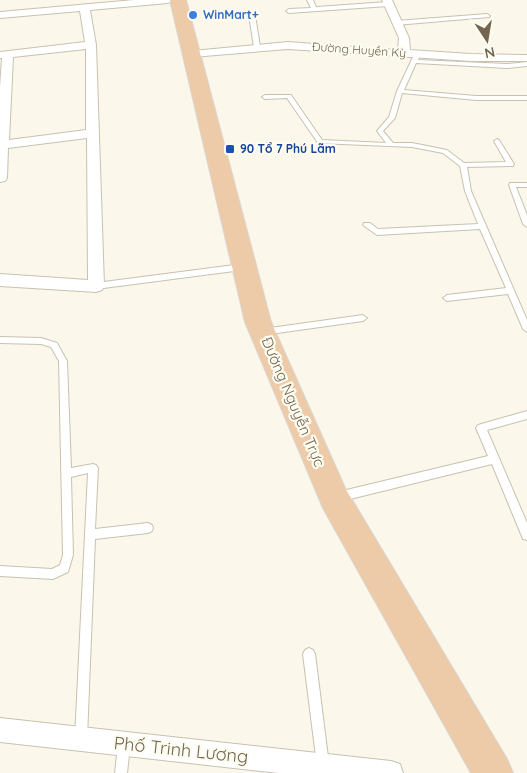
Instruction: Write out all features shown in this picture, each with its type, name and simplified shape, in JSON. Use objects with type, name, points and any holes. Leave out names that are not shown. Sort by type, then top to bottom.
[{"type":"highway","name":"Đường Nguyễn Trực","points":[[178,0],[258,322],[334,498],[487,772]]},
{"type":"street","points":[[0,15],[168,0]]},
{"type":"street","points":[[388,2],[404,38],[404,53]]},
{"type":"street","points":[[0,280],[96,286],[91,45],[84,7]]},
{"type":"street","points":[[0,178],[4,54],[91,45]]},
{"type":"street","name":"Đường Huyền Kỳ","points":[[192,54],[257,47],[300,46],[404,53],[416,57],[527,58]]},
{"type":"street","points":[[1,145],[93,133]]},
{"type":"street","name":"Phố Trinh Lương","points":[[0,730],[124,743],[287,767],[323,765],[391,773]]},
{"type":"lane","points":[[310,0],[314,9]]},
{"type":"lane","points":[[289,11],[388,2]]},
{"type":"lane","points":[[252,15],[257,47]]},
{"type":"lane","points":[[396,23],[487,16]]},
{"type":"lane","points":[[391,145],[380,131],[392,118],[400,92],[416,57],[507,66],[527,64]]},
{"type":"lane","points":[[400,92],[476,98],[527,98]]},
{"type":"lane","points":[[265,97],[289,96],[320,142],[412,146],[445,151],[463,165],[511,164],[497,141]]},
{"type":"lane","points":[[463,165],[468,191],[527,329]]},
{"type":"lane","points":[[527,185],[512,185],[527,224]]},
{"type":"lane","points":[[367,225],[377,232],[483,226]]},
{"type":"lane","points":[[96,286],[244,267]]},
{"type":"lane","points":[[447,298],[510,291]]},
{"type":"lane","points":[[263,332],[362,318]]},
{"type":"lane","points":[[0,340],[41,341],[54,345],[60,354],[64,370],[68,555],[64,568],[53,574],[0,571]]},
{"type":"lane","points":[[527,415],[481,428],[527,535]]},
{"type":"lane","points":[[334,498],[493,459]]},
{"type":"lane","points":[[66,472],[93,468],[92,534],[81,739]]},
{"type":"lane","points":[[92,534],[148,528]]},
{"type":"lane","points":[[309,654],[323,765]]},
{"type":"lane","points":[[121,773],[124,743]]},
{"type":"place","name":"WinMart+","points":[[193,15]]},
{"type":"place","name":"90 Tổ 7 Phú Lãm","points":[[230,149]]}]
